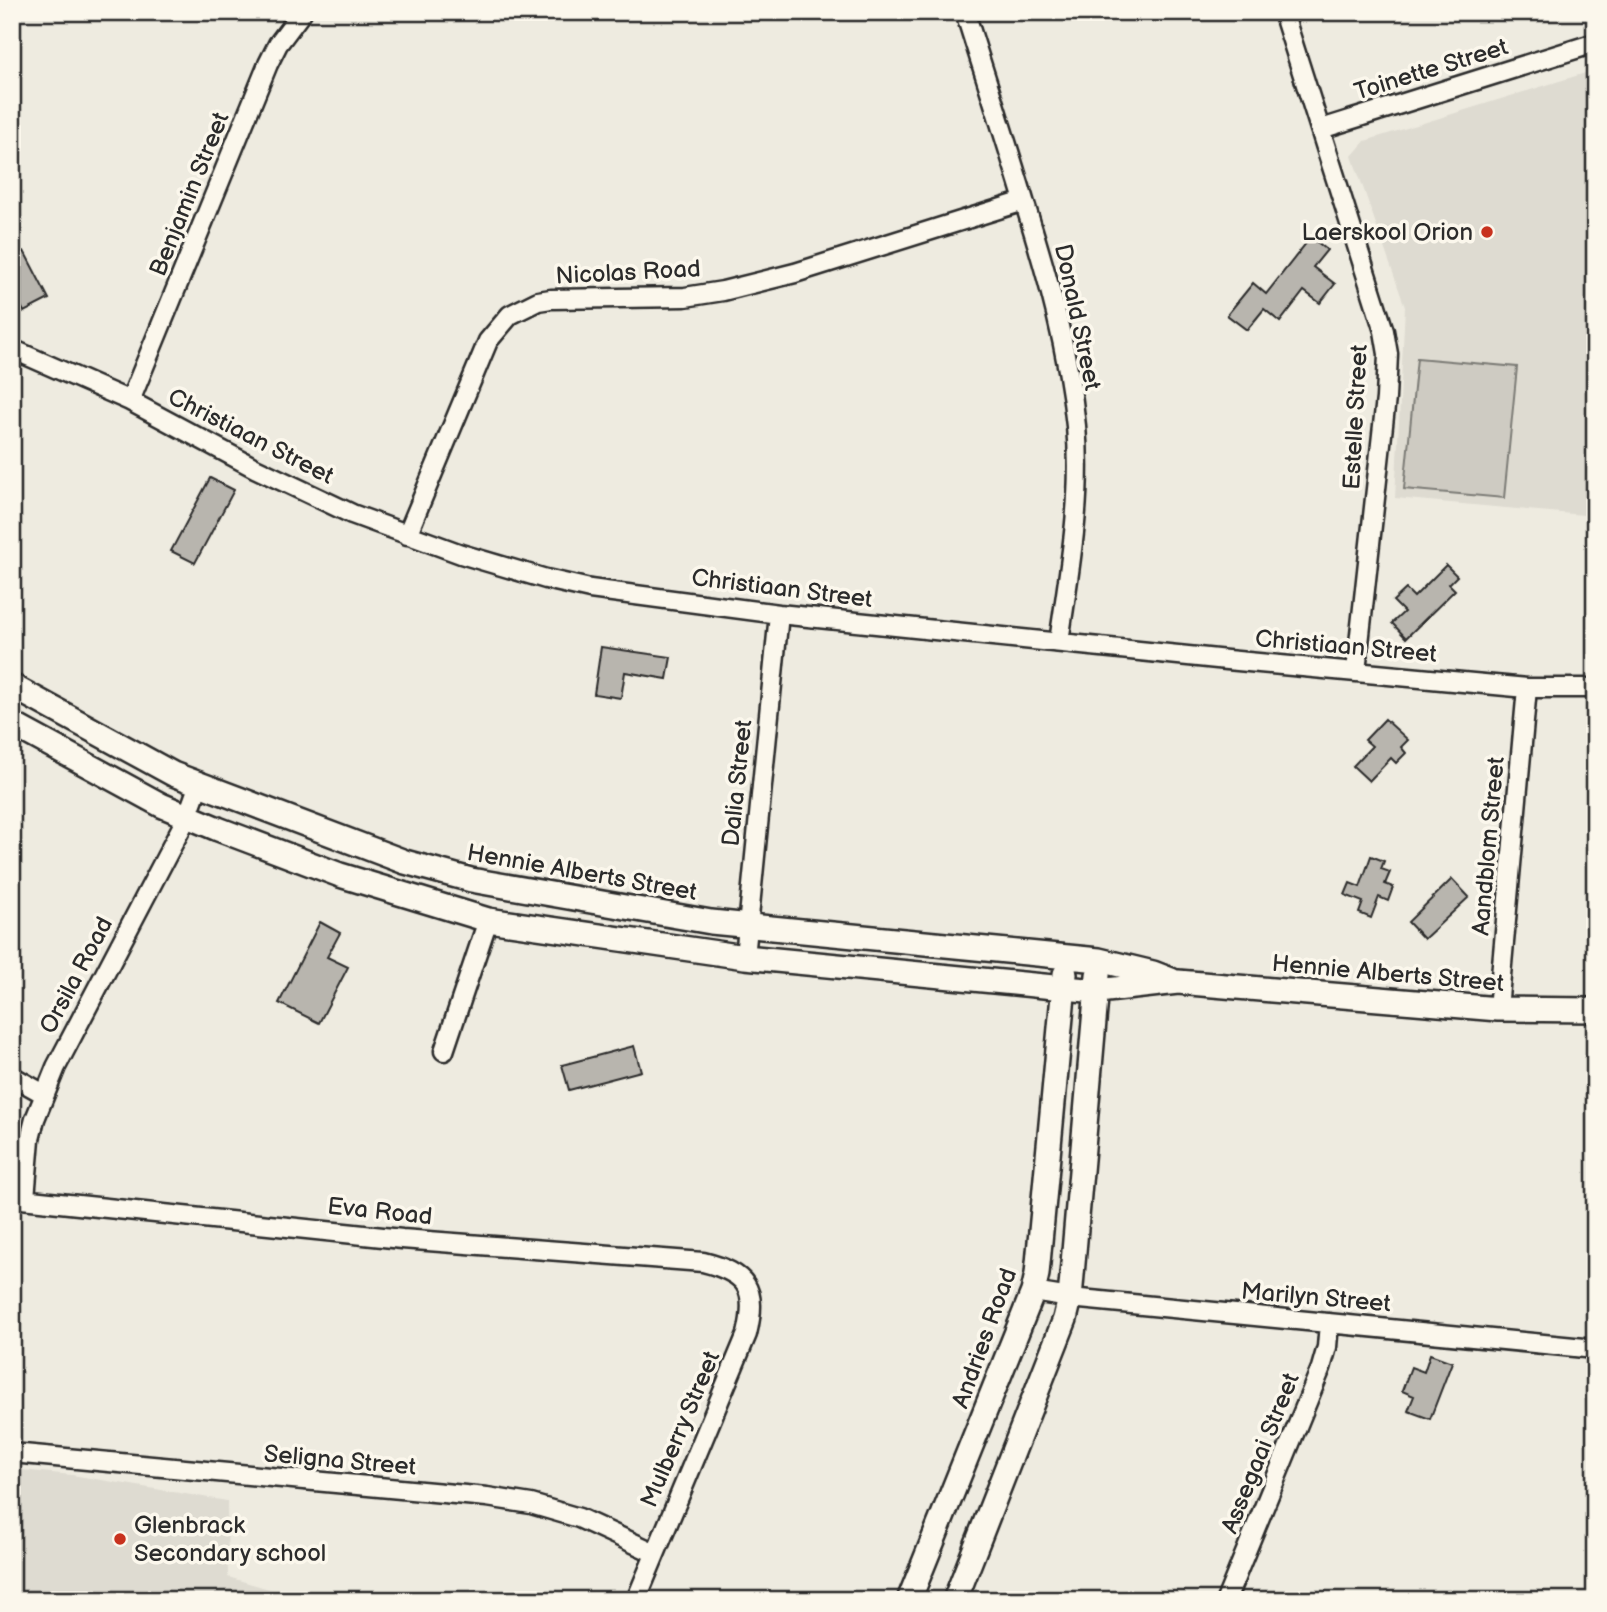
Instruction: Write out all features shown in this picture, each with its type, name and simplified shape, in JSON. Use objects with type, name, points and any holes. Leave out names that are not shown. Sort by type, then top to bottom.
[{"type":"street","name":"Benjamin Street","points":[[130,401],[268,64],[287,29],[302,12]]},
{"type":"street","name":"Donald Street","points":[[965,12],[1054,300],[1065,351],[1076,427],[1077,475],[1074,533],[1059,642]]},
{"type":"street","name":"Estelle Street","points":[[1283,12],[1384,331],[1388,354],[1356,671]]},
{"type":"street","name":"Toinette Street","points":[[1321,129],[1595,43]]},
{"type":"street","name":"Nicolas Road","points":[[407,535],[488,341],[500,324],[523,307],[551,299],[685,297],[723,291],[794,273],[1024,201]]},
{"type":"street","name":"Christiaan Street","points":[[12,349],[130,401],[298,489],[352,514],[496,565],[590,589],[779,614],[1227,660],[1527,688],[1595,688]]},
{"type":"street","name":"Dalia Street","points":[[745,957],[779,614]]},
{"type":"street","name":"Hennie Alberts Street","points":[[12,686],[173,774],[405,862],[460,878],[711,922],[1099,960],[1178,982]]},
{"type":"street","name":"Aandblom Street","points":[[1498,1009],[1527,688]]},
{"type":"street","name":"Hennie Alberts Street","points":[[12,724],[187,817],[340,875],[488,920],[745,957],[1064,988],[1098,990],[1178,982],[1498,1009],[1595,1010]]},
{"type":"street","name":"Orsila Road","points":[[18,1198],[30,1139],[44,1094],[187,817],[199,784]]},
{"type":"street","points":[[444,1051],[488,920]]},
{"type":"street","name":"Andries Road","points":[[909,1600],[1033,1292],[1037,1274],[1066,956]]},
{"type":"street","points":[[955,1600],[1065,1319],[1070,1298],[1099,960]]},
{"type":"street","points":[[12,1076],[44,1094]]},
{"type":"street","name":"Eva Road","points":[[18,1198],[402,1239],[703,1262],[724,1268],[740,1278]]},
{"type":"street","name":"Mulberry Street","points":[[636,1600],[747,1334],[752,1310],[750,1290],[740,1278]]},
{"type":"street","name":"Marilyn Street","points":[[1033,1292],[1070,1298],[1595,1349]]},
{"type":"street","name":"Assegaai Street","points":[[1226,1600],[1325,1358],[1329,1323]]},
{"type":"street","name":"Seligna Street","points":[[12,1453],[487,1497],[531,1504],[579,1518],[655,1553]]},
{"type":"shaded area","name":"Laerskool Orion","points":[[1595,70],[1595,516],[1395,498],[1405,307],[1352,156],[1365,141]]},
{"type":"shaded area","points":[[1417,358],[1517,367],[1504,498],[1404,489]]},
{"type":"shaded area","name":"Glenbrack Secondary school","points":[[12,1469],[72,1475],[227,1501],[228,1577],[307,1600],[12,1600]]},
{"type":"building","points":[[1311,237],[1327,250],[1313,267],[1335,284],[1320,303],[1304,291],[1280,322],[1264,309],[1247,330],[1227,315],[1253,283],[1266,294]]},
{"type":"building","points":[[24,251],[49,299],[24,312],[12,288],[12,257]]},
{"type":"building","points":[[210,478],[234,490],[195,563],[171,551]]},
{"type":"building","points":[[1446,565],[1457,576],[1449,584],[1455,590],[1406,638],[1392,623],[1404,612],[1393,601],[1406,589],[1414,597]]},
{"type":"building","points":[[601,647],[671,657],[667,679],[625,672],[621,698],[594,694]]},
{"type":"building","points":[[1385,719],[1408,740],[1401,747],[1406,753],[1396,763],[1391,758],[1369,781],[1353,766],[1372,746],[1365,740]]},
{"type":"building","points":[[1371,856],[1384,861],[1381,869],[1390,872],[1385,884],[1393,887],[1388,901],[1379,897],[1371,918],[1359,913],[1363,902],[1345,895],[1350,883],[1360,887]]},
{"type":"building","points":[[1452,879],[1469,897],[1424,939],[1408,922]]},
{"type":"building","points":[[320,922],[340,933],[327,957],[348,967],[319,1023],[279,1003]]},
{"type":"building","points":[[634,1046],[641,1071],[569,1090],[562,1065]]},
{"type":"building","points":[[1430,1354],[1452,1362],[1430,1419],[1408,1411],[1414,1396],[1402,1391],[1411,1367],[1424,1372]]},
{"type":"place","name":"Laerskool Orion","points":[[1487,232]]},
{"type":"place","name":"Glenbrack Secondary school","points":[[120,1539]]}]
